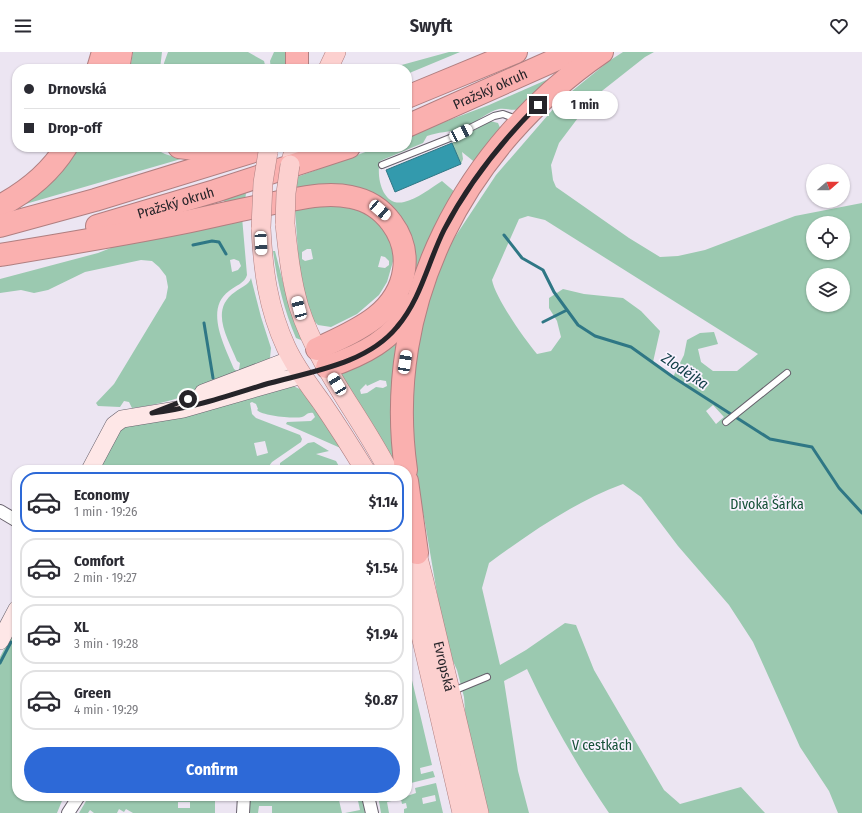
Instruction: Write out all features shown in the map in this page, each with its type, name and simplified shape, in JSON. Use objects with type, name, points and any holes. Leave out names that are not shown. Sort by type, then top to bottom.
[{"type":"highway","points":[[99,64],[103,52]]},
{"type":"highway","points":[[119,64],[121,52]]},
{"type":"highway","points":[[297,52],[298,64]]},
{"type":"highway","name":"Pražský okruh","points":[[412,95],[516,52]]},
{"type":"highway","name":"Pražský okruh","points":[[412,124],[479,96],[573,52]]},
{"type":"highway","points":[[322,358],[359,355],[391,334],[406,316],[421,286],[438,243],[465,193],[494,153],[522,121],[570,76],[602,52]]},
{"type":"highway","points":[[4,219],[62,152]]},
{"type":"highway","name":"Pražský okruh","points":[[4,219],[95,200],[252,152]]},
{"type":"highway","name":"Pražský okruh","points":[[6,252],[215,191],[334,152]]},
{"type":"highway","points":[[6,252],[176,224],[232,210],[299,198],[329,195],[356,198],[369,203],[380,210],[390,220],[397,232],[404,255],[402,278],[394,298],[379,315],[322,358]]},
{"type":"highway","points":[[405,465],[401,426],[402,381],[407,347],[421,286]]},
{"type":"highway","points":[[412,517],[417,553]]},
{"type":"main road","points":[[300,64],[306,52]]},
{"type":"main road","points":[[324,52],[326,64]]},
{"type":"main road","points":[[330,64],[336,52]]},
{"type":"main road","points":[[267,152],[263,183],[261,228],[262,259],[268,294],[277,326],[297,367],[338,427],[361,465]]},
{"type":"main road","points":[[294,152],[288,179],[285,224],[299,308],[322,358],[385,465]]},
{"type":"main road","points":[[93,465],[106,439],[118,422],[128,417],[182,409],[322,358]]},
{"type":"main road","name":"Evropská","points":[[412,536],[479,813]]},
{"type":"main road","name":"Evropská","points":[[412,597],[462,813]]},
{"type":"main road","points":[[0,641],[12,618]]},
{"type":"street","points":[[0,512],[12,518]]},
{"type":"street","points":[[68,813],[75,801]]},
{"type":"street","points":[[243,813],[244,801]]},
{"type":"street","points":[[369,801],[372,813]]},
{"type":"lane","points":[[382,165],[450,138],[494,116],[504,114],[522,121]]},
{"type":"lane","points":[[728,421],[787,373]]},
{"type":"lane","points":[[450,692],[487,677]]},
{"type":"green space","points":[[133,52],[162,52],[161,64],[131,64]]},
{"type":"green space","points":[[168,52],[248,52],[264,61],[265,64],[164,64]]},
{"type":"green space","points":[[274,52],[288,52],[289,64],[270,64],[270,61]]},
{"type":"green space","points":[[449,52],[460,52],[412,72],[412,64],[405,64]]},
{"type":"green space","name":"Divoká Šárka","points":[[623,52],[654,52],[645,57],[593,98],[559,143],[551,165],[553,180],[556,187],[629,238],[660,257],[678,256],[705,250],[795,216],[836,208],[850,208],[850,205],[862,203],[862,813],[838,813],[829,791],[800,747],[753,642],[729,605],[678,546],[641,497],[623,484],[587,500],[553,519],[489,563],[482,588],[500,665],[526,650],[565,623],[576,625],[594,670],[664,790],[680,804],[741,787],[765,813],[609,813],[565,742],[527,669],[504,681],[518,771],[529,813],[485,813],[467,737],[464,697],[457,670],[446,646],[424,517],[411,459],[410,393],[423,319],[447,249],[496,175],[561,100],[609,61]],"holes":[[[528,216],[545,220],[758,354],[737,371],[713,371],[701,362],[698,349],[718,344],[714,332],[700,333],[687,340],[684,355],[673,377],[653,362],[660,331],[641,311],[623,298],[584,294],[563,289],[549,298],[549,308],[557,321],[561,337],[551,351],[537,354],[504,307],[498,297],[492,280],[519,219]],[[713,405],[724,417],[716,424],[706,411]]]},
{"type":"green space","points":[[569,70],[523,108],[517,110],[495,110],[461,129],[427,136],[423,143],[412,148],[412,134],[489,105]]},
{"type":"green space","points":[[490,121],[498,123],[501,130],[477,164],[462,152],[463,159],[461,164],[452,143]]},
{"type":"green space","points":[[70,152],[161,152],[181,159],[22,205]]},
{"type":"green space","points":[[365,152],[402,152],[380,161],[380,182],[382,189],[390,200],[396,202],[409,201],[442,181],[456,193],[413,283],[414,276],[397,215],[295,192],[297,177]]},
{"type":"green space","points":[[246,193],[245,201],[225,205],[224,200]]},
{"type":"green space","points":[[340,204],[368,212],[390,237],[394,258],[387,282],[379,295],[357,314],[331,327],[318,325],[312,319],[300,283],[295,208]],"holes":[[[307,249],[311,249],[313,259],[305,261],[302,259],[302,252]],[[381,256],[385,257],[389,261],[389,265],[385,268],[378,267]]]},
{"type":"green space","points":[[242,217],[247,275],[242,282],[229,291],[222,299],[218,308],[217,318],[226,350],[234,369],[237,371],[239,370],[240,363],[237,361],[223,325],[223,307],[227,299],[247,284],[251,278],[271,348],[270,358],[266,363],[217,384],[167,401],[132,408],[129,402],[124,401],[120,407],[98,406],[96,403],[114,384],[166,298],[168,287],[166,276],[152,261],[141,260],[85,272],[48,290],[34,293],[21,290],[0,293],[0,279],[98,253],[121,244]],"holes":[[[234,259],[239,261],[241,266],[238,270],[232,272],[230,260]]]},
{"type":"green space","points":[[273,251],[275,251],[284,286],[302,339],[301,340],[296,338],[285,306]]},
{"type":"green space","points":[[401,333],[393,384],[391,418],[395,465],[394,465],[339,370]],"holes":[[[380,380],[386,381],[387,386],[383,388],[376,387],[367,393],[361,394],[360,390],[366,384],[367,386]]]},
{"type":"green space","points":[[293,386],[302,390],[345,450],[286,424],[287,422],[311,421],[315,417],[313,413],[309,413],[298,418],[265,414],[257,410],[256,404],[252,402],[250,403],[252,414],[256,418],[300,435],[302,439],[301,442],[270,465],[100,465],[117,434],[124,426],[228,405]],"holes":[[[265,441],[268,453],[257,456],[254,443]]]},
{"type":"green space","points":[[314,442],[329,451],[316,454],[336,461],[338,465],[280,465],[280,463],[308,443]]},
{"type":"green space","points":[[12,634],[12,801],[62,801],[57,813],[0,813],[0,657]]},
{"type":"green space","points":[[412,680],[432,765],[420,768],[421,774],[433,771],[435,777],[412,783]]},
{"type":"green space","points":[[436,783],[443,813],[404,813],[404,809],[407,808],[406,803],[402,804],[401,801],[412,801],[412,794],[416,793],[415,788]],"holes":[[[435,795],[436,801],[423,804],[422,798]]]},
{"type":"green space","points":[[86,801],[215,801],[215,813],[133,813],[126,809],[124,812],[119,809],[117,813],[94,813],[90,810],[88,813],[79,813]],"holes":[[[178,802],[190,802],[190,808],[178,808]]]},
{"type":"green space","points":[[250,801],[339,801],[342,813],[272,813],[272,806],[259,806],[258,813],[250,813]]},
{"type":"green space","points":[[358,801],[363,801],[365,813],[345,813],[360,810]]},
{"type":"green space","points":[[379,801],[392,801],[387,802],[389,813],[381,813]]},
{"type":"water","points":[[452,143],[461,164],[395,192],[386,170]]},
{"type":"waterway","name":"Zlodějka","points":[[504,235],[522,258],[543,270],[554,292],[578,325],[595,336],[631,347],[673,377],[770,439],[812,447],[839,488],[862,513]]},
{"type":"waterway","points":[[193,245],[212,241],[219,242],[226,254]]},
{"type":"waterway","points":[[543,322],[567,310]]},
{"type":"waterway","points":[[204,323],[213,378]]},
{"type":"waterway","points":[[0,663],[11,642]]},
{"type":"route","points":[[188,399],[152,413],[182,409],[327,367],[359,355],[378,344],[391,334],[403,320],[408,311],[421,286],[444,230],[465,193],[480,170],[512,131],[538,105]]},
{"type":"park label","name":"V cestkách","points":[[602,745]]}]
